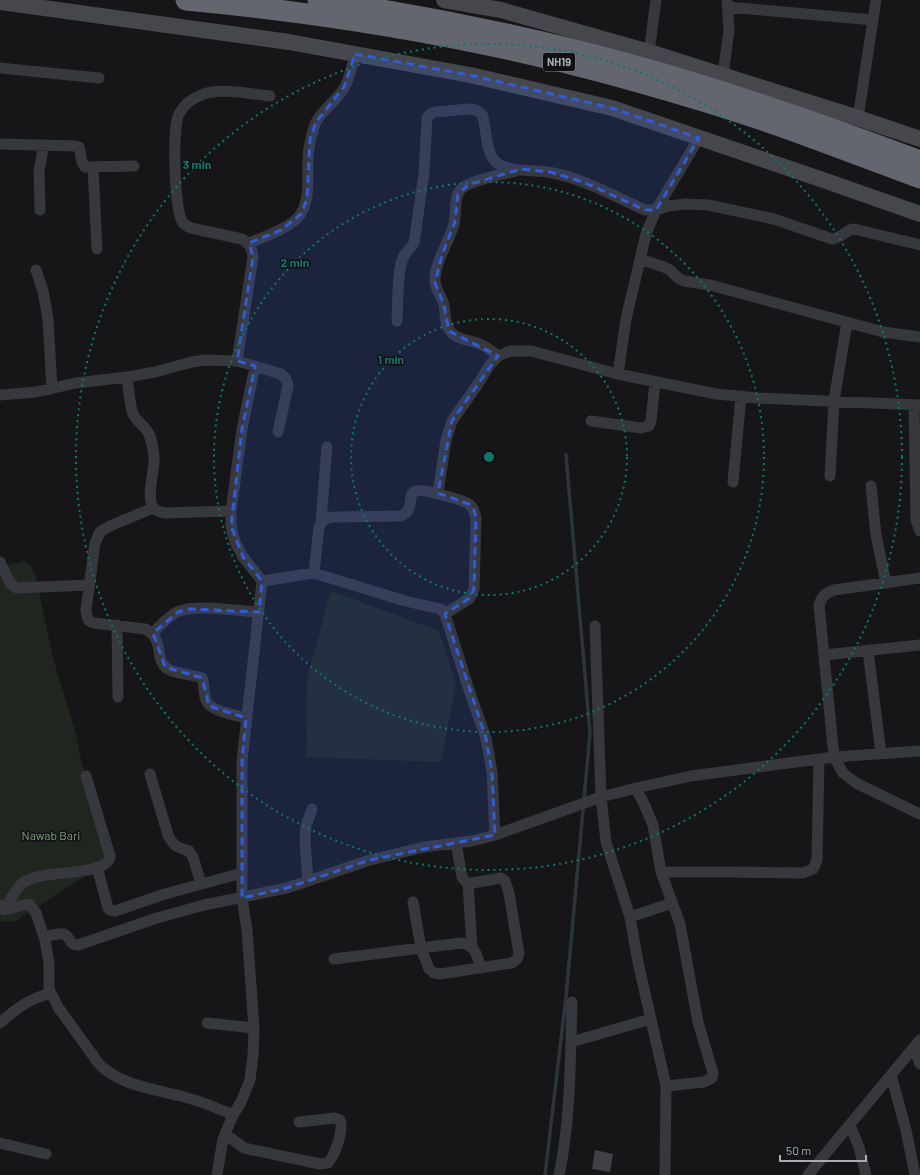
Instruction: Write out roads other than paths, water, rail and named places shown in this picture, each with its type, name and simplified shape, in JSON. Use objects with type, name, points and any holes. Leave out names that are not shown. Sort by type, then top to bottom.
[{"type":"highway","name":"NH19","points":[[186,0],[312,14],[387,26],[470,42],[602,72],[777,125],[920,178]]},
{"type":"highway","name":"NH19","points":[[318,0],[381,9],[508,34],[630,64],[759,104],[920,161]]},
{"type":"main road","points":[[444,0],[501,10],[649,52],[920,139]]},
{"type":"main road","points":[[0,2],[289,42],[470,75],[612,108],[920,214]]},
{"type":"street","points":[[649,52],[656,0]]},
{"type":"street","points":[[858,118],[876,0]]},
{"type":"street","points":[[723,75],[729,30],[727,4],[873,20]]},
{"type":"street","points":[[249,243],[281,230],[293,222],[301,214],[307,199],[310,139],[316,122],[325,109],[335,100],[344,88],[355,54]]},
{"type":"street","points":[[0,68],[99,78]]},
{"type":"street","points":[[237,362],[253,257],[252,250],[249,243],[242,239],[191,228],[183,224],[178,207],[174,154],[175,128],[178,114],[197,96],[210,92],[230,92],[270,96]]},
{"type":"street","points":[[397,321],[401,263],[406,251],[414,243],[424,173],[427,118],[430,114],[435,112],[469,109],[476,110],[482,114],[488,146],[494,160],[506,168],[550,172],[583,182],[645,210],[656,210],[668,206],[686,204],[708,205],[774,219],[832,239],[854,229],[920,245]]},
{"type":"street","points":[[618,374],[626,319],[646,234],[656,210],[698,138]]},
{"type":"street","points":[[0,144],[75,146],[81,151],[81,161],[85,167],[134,166]]},
{"type":"street","points":[[40,210],[39,170],[44,145]]},
{"type":"street","points":[[92,168],[97,250]]},
{"type":"street","points":[[498,356],[480,344],[454,336],[449,331],[444,305],[435,283],[436,274],[442,254],[455,222],[458,194],[461,188],[521,169]]},
{"type":"street","points":[[640,259],[664,267],[684,281],[710,285],[883,332],[920,337]]},
{"type":"street","points":[[36,270],[43,291],[48,319],[52,389]]},
{"type":"street","points":[[830,476],[834,402],[847,322]]},
{"type":"street","points":[[438,493],[446,440],[452,422],[489,366],[498,356],[510,351],[531,352],[618,374],[716,394],[834,402],[917,405],[916,520],[920,531]]},
{"type":"street","points":[[0,395],[24,394],[52,389],[76,382],[127,377],[205,360],[237,362],[282,374],[286,379],[288,386],[278,432]]},
{"type":"street","points":[[217,1175],[225,1135],[250,1080],[253,1055],[254,1028],[247,930],[242,898],[242,761],[262,581],[250,566],[235,542],[231,526],[231,511],[242,429],[255,366]]},
{"type":"street","points":[[127,377],[134,414],[137,421],[147,430],[153,446],[155,462],[151,494],[153,508],[158,512],[165,513],[231,511]]},
{"type":"street","points":[[591,421],[641,428],[649,426],[652,421],[655,382]]},
{"type":"street","points":[[733,482],[741,396]]},
{"type":"street","points":[[314,573],[321,521],[327,447]]},
{"type":"street","points":[[871,486],[876,535],[886,583]]},
{"type":"street","points":[[321,521],[327,518],[336,517],[405,515],[408,511],[412,494],[419,490],[438,493],[469,504],[474,510],[476,518],[474,589],[470,598],[445,614]]},
{"type":"street","points":[[153,508],[110,526],[100,532],[95,543],[86,616],[89,621],[94,623],[145,629],[153,632],[162,662],[165,667],[170,670],[202,678],[206,701],[209,706],[246,718]]},
{"type":"street","points":[[0,562],[10,583],[17,588],[89,585]]},
{"type":"street","points":[[262,581],[314,573],[404,601],[441,609],[445,614],[486,738],[492,772],[495,834]]},
{"type":"street","points":[[920,578],[834,590],[826,593],[821,598],[819,605],[834,757],[843,773],[856,783],[920,814]]},
{"type":"street","points":[[153,632],[178,612],[188,609],[199,608],[259,612]]},
{"type":"street","points":[[117,625],[118,698]]},
{"type":"street","points":[[596,626],[601,797],[606,842],[630,917],[666,1086],[665,1175]]},
{"type":"street","points":[[824,656],[920,645]]},
{"type":"street","points":[[868,651],[880,753]]},
{"type":"street","points":[[44,937],[63,934],[74,946],[157,918],[204,905],[287,888],[370,860],[424,847],[472,841],[601,797],[691,776],[834,757],[920,751]]},
{"type":"street","points":[[661,872],[803,873],[813,869],[817,860],[820,759]]},
{"type":"street","points":[[150,774],[168,835],[173,844],[178,848],[190,851],[201,884]]},
{"type":"street","points":[[2,908],[22,883],[28,880],[52,874],[71,873],[97,867],[108,863],[110,860],[86,776]]},
{"type":"street","points":[[636,788],[653,825],[661,872],[680,924],[698,1022],[713,1073],[712,1078],[709,1081],[666,1086]]},
{"type":"street","points":[[308,881],[305,840],[306,826],[312,809]]},
{"type":"street","points":[[456,843],[462,877],[468,883],[472,947]]},
{"type":"street","points":[[97,867],[106,903],[110,910],[115,911],[201,884],[242,873]]},
{"type":"street","points":[[412,902],[421,948],[429,969],[434,973],[440,974],[512,964],[517,959],[519,954],[510,893],[505,880],[501,878],[468,883]]},
{"type":"street","points":[[630,917],[672,903]]},
{"type":"street","points":[[2,908],[29,904],[36,913],[44,937],[49,963],[49,989],[67,1019],[99,1064],[106,1071],[119,1078],[153,1089],[196,1100],[233,1115]]},
{"type":"street","points":[[334,959],[461,943],[468,944],[472,947],[476,953],[481,968]]},
{"type":"street","points":[[0,1023],[25,1003],[51,993]]},
{"type":"street","points":[[559,1175],[563,1157],[568,1110],[572,1002]]},
{"type":"street","points":[[571,1042],[651,1019]]},
{"type":"street","points":[[207,1023],[254,1028]]},
{"type":"street","points":[[917,1044],[920,1064]]},
{"type":"street","points":[[808,1175],[917,1044]]},
{"type":"street","points":[[891,1075],[906,1130],[915,1175]]},
{"type":"street","points":[[225,1135],[232,1138],[244,1148],[320,1164],[328,1163],[331,1160],[339,1138],[341,1129],[340,1120],[335,1118],[299,1122]]},
{"type":"street","points":[[850,1125],[859,1147],[866,1175]]},
{"type":"street","points":[[0,1143],[46,1154]]},
{"type":"waterway","points":[[545,1175],[566,997],[590,733],[566,455]]},
{"type":"park label","name":"Nawab Bari","points":[[51,836]]}]
